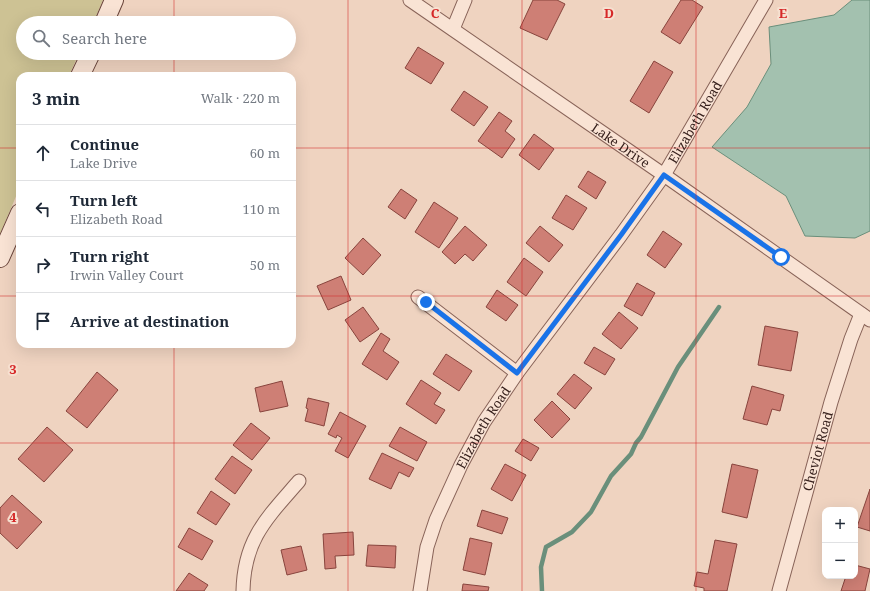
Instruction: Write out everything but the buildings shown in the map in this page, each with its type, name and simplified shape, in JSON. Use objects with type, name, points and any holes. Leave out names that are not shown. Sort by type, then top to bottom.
[{"type":"main road","points":[[107,16],[114,0]]},
{"type":"main road","points":[[82,72],[88,60]]},
{"type":"main road","points":[[0,258],[16,222]]},
{"type":"street","name":"Lake Drive","points":[[410,0],[664,175],[866,317]]},
{"type":"street","points":[[452,29],[466,0]]},
{"type":"street","name":"Elizabeth Road","points":[[420,591],[427,548],[436,520],[480,428],[517,373],[621,235],[664,175],[766,0]]},
{"type":"street","points":[[418,297],[517,373]]},
{"type":"street","name":"Cheviot Road","points":[[779,591],[813,473],[831,402],[851,339],[866,317]]},
{"type":"street","points":[[244,591],[244,575],[249,550],[259,529],[299,481]]},
{"type":"shaded area","points":[[0,0],[103,0],[96,16],[16,16],[16,60],[76,60],[71,72],[16,72],[16,196],[0,234]]},
{"type":"shaded area","points":[[852,0],[870,0],[870,231],[855,238],[805,236],[786,196],[712,147],[747,107],[771,64],[769,27],[834,15]]},
{"type":"waterway","points":[[542,591],[541,567],[546,547],[572,532],[591,512],[611,476],[631,454],[678,367],[719,307]]},
{"type":"route","points":[[426,302],[517,373],[621,235],[664,175],[781,257]]}]
